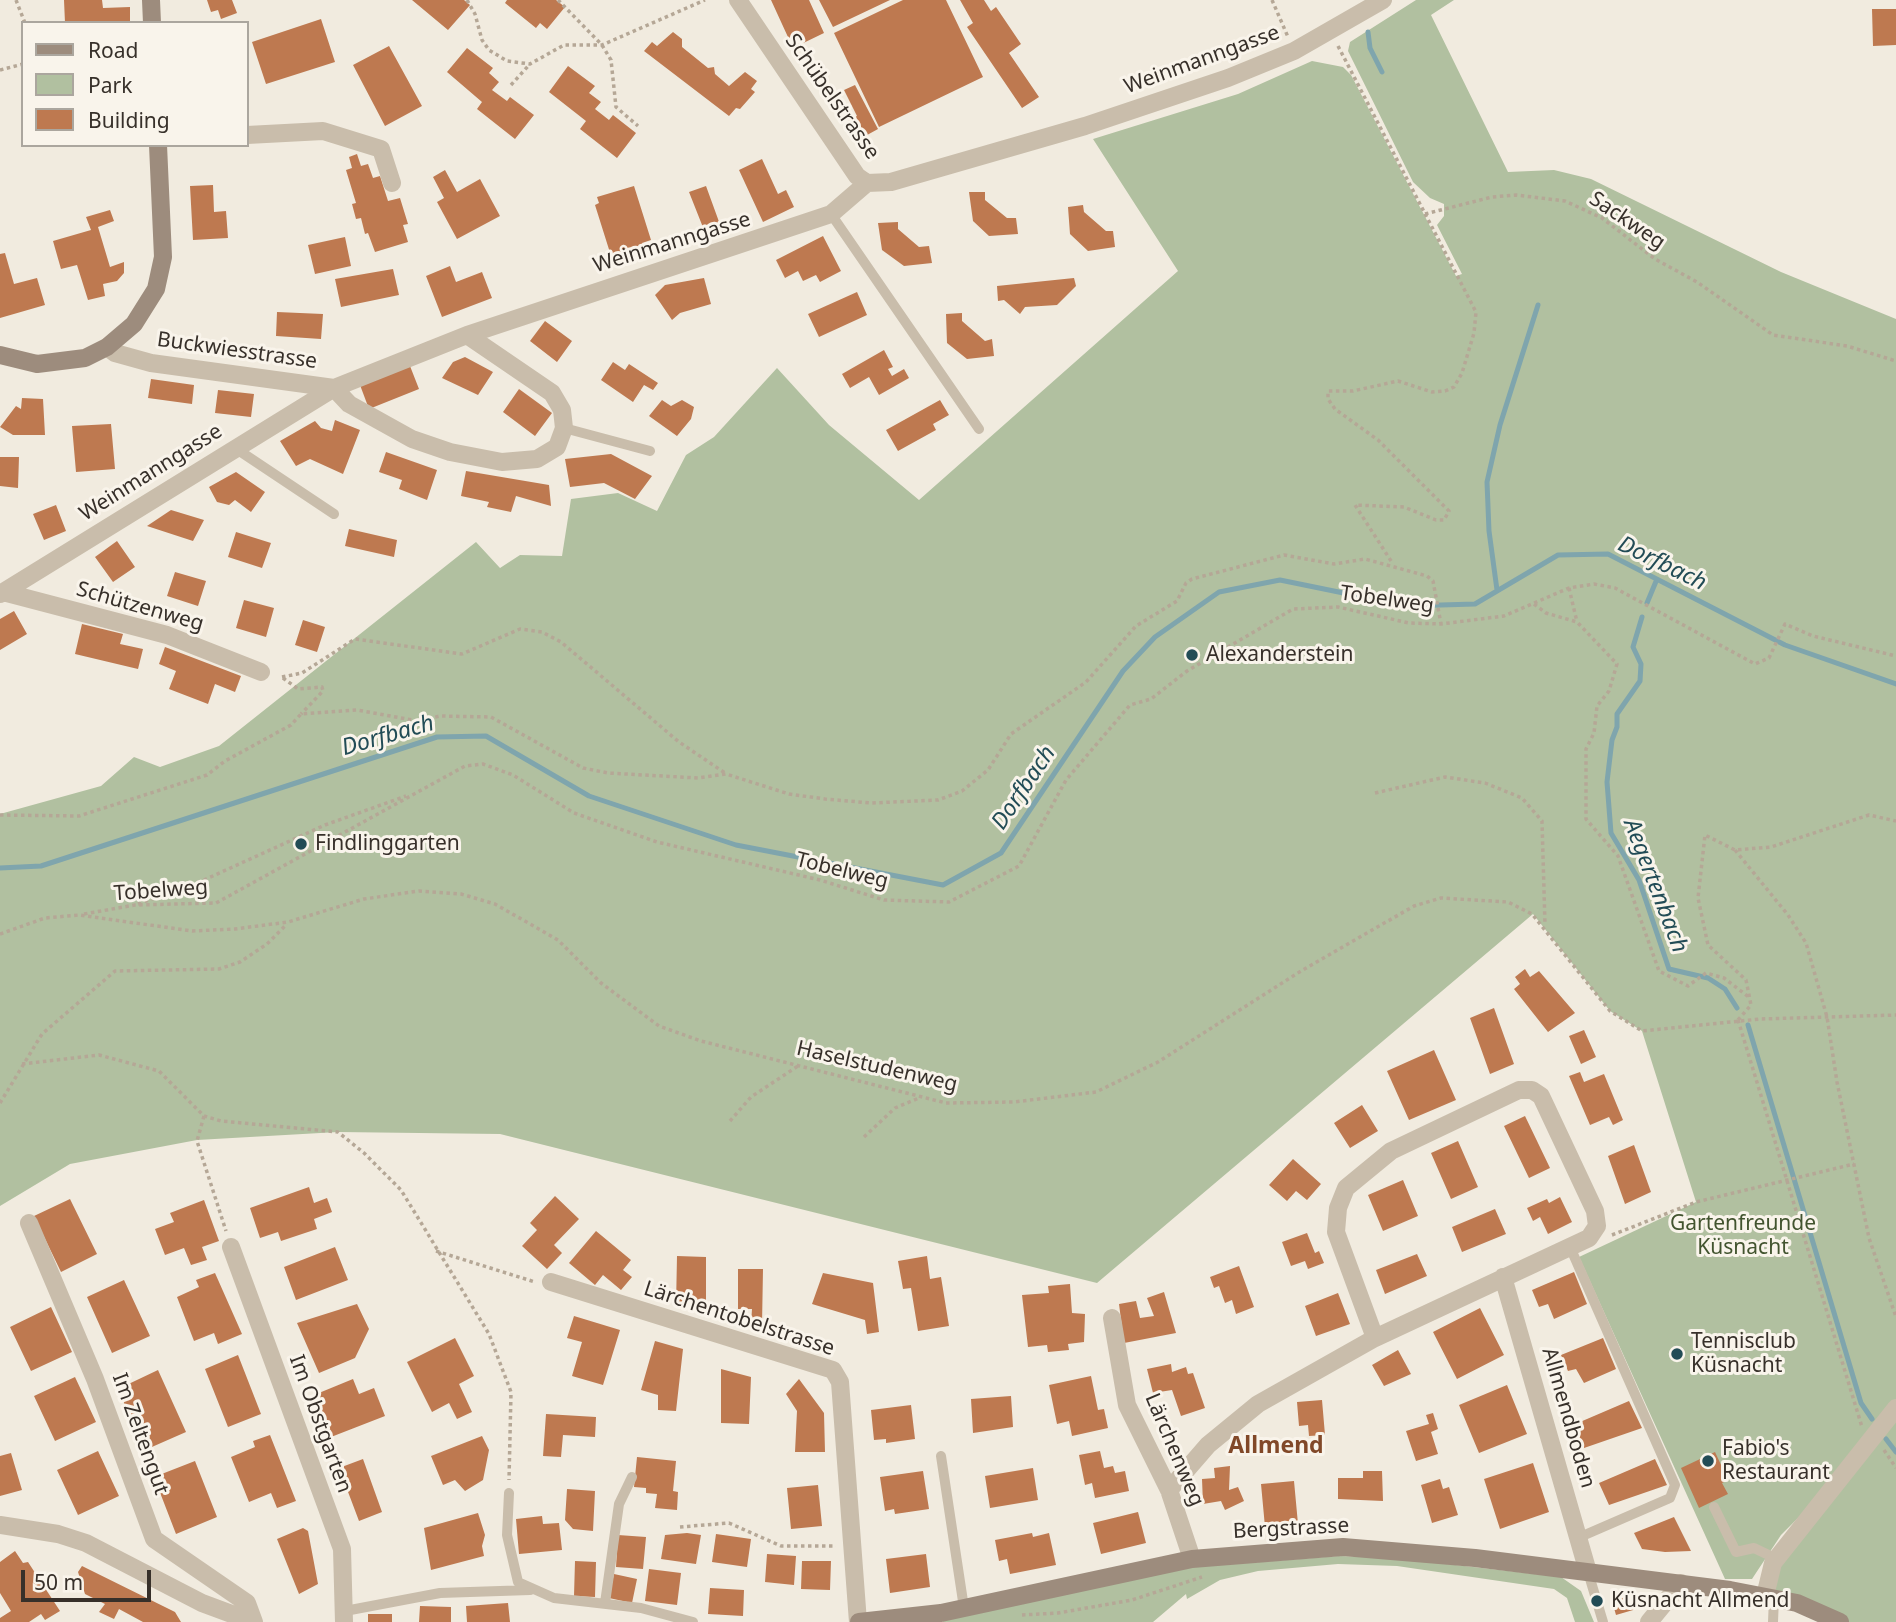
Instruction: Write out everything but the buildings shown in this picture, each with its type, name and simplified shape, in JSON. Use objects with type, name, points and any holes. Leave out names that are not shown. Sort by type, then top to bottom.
[{"type":"street","points":[[151,0],[152,21]]},
{"type":"street","name":"Schübelstrasse","points":[[738,0],[857,176],[867,183]]},
{"type":"street","name":"Weinmanngasse","points":[[1,593],[334,388],[467,335],[831,214],[867,183],[891,182],[1085,126],[1208,86],[1294,51],[1383,0]]},
{"type":"street","points":[[248,135],[323,131],[381,149],[393,183]]},
{"type":"street","points":[[0,355],[37,364],[86,358],[122,336],[141,314],[156,289],[163,257],[158,147]]},
{"type":"street","points":[[467,335],[552,393],[562,410],[564,428]]},
{"type":"street","name":"Buckwiesstrasse","points":[[107,347],[115,353],[151,363],[334,388],[349,404],[412,439],[463,455],[502,462],[537,459],[557,447],[564,428]]},
{"type":"street","name":"Schützenweg","points":[[1,593],[167,635],[261,672]]},
{"type":"street","points":[[1169,1490],[1208,1446],[1258,1404],[1374,1338],[1589,1238],[1597,1226],[1595,1211],[1541,1096],[1532,1090],[1519,1090],[1391,1150],[1346,1188],[1338,1208],[1336,1232],[1374,1338]]},
{"type":"street","name":"Im Zeltengut","points":[[29,1223],[95,1379],[154,1539],[247,1602],[253,1622]]},
{"type":"street","name":"Im Obstgarten","points":[[231,1247],[342,1549],[345,1617]]},
{"type":"street","name":"Allmendboden","points":[[1503,1278],[1588,1572]]},
{"type":"street","name":"Lärchentobelstrasse","points":[[551,1282],[833,1370],[840,1382],[858,1622]]},
{"type":"street","name":"Lärchenweg","points":[[1112,1318],[1127,1405],[1169,1490],[1192,1559]]},
{"type":"street","points":[[1770,1597],[1777,1559],[1896,1408]]},
{"type":"street","points":[[0,1513],[8,1526],[86,1543],[202,1603],[253,1622]]},
{"type":"street","name":"Bergstrasse","points":[[858,1622],[964,1608],[1192,1559],[1343,1547],[1450,1555],[1730,1590],[1770,1597],[1816,1617],[1840,1622]]},
{"type":"street","points":[[1648,1622],[1681,1583]]},
{"type":"lane","points":[[831,214],[979,429]]},
{"type":"lane","points":[[564,428],[650,451]]},
{"type":"lane","points":[[235,448],[334,514]]},
{"type":"lane","points":[[1570,1247],[1675,1485],[1670,1498],[1580,1537]]},
{"type":"lane","points":[[940,1456],[964,1608]]},
{"type":"lane","points":[[605,1602],[619,1504],[632,1477]]},
{"type":"lane","points":[[509,1493],[506,1535],[517,1582],[530,1590],[554,1598],[641,1608],[693,1622]]},
{"type":"lane","points":[[1714,1507],[1736,1552],[1754,1548],[1777,1559]]},
{"type":"lane","points":[[1588,1572],[1603,1622]]},
{"type":"lane","points":[[345,1617],[440,1593],[530,1590]]},
{"type":"lane","points":[[1770,1597],[1773,1622]]},
{"type":"lane","points":[[640,1622],[641,1608]]},
{"type":"path","points":[[16,0],[24,21]]},
{"type":"path","points":[[467,0],[475,14],[482,40],[489,50],[508,61],[530,64]]},
{"type":"path","points":[[558,0],[602,45],[611,60],[616,107],[638,126]]},
{"type":"path","points":[[511,85],[530,64],[564,45],[602,45],[705,0]]},
{"type":"path","points":[[1272,0],[1294,51]]},
{"type":"path","points":[[1339,46],[1476,312],[1474,333],[1462,373],[1454,387],[1446,391],[1432,392],[1398,381],[1353,391],[1328,391],[1328,399],[1335,409],[1378,440],[1449,512],[1444,520],[1436,520],[1404,507],[1355,505],[1394,566]]},
{"type":"path","points":[[0,70],[21,65]]},
{"type":"path","name":"Sackweg","points":[[1425,214],[1504,196],[1533,195],[1565,201],[1602,218],[1654,259],[1710,290],[1773,335],[1847,346],[1896,360]]},
{"type":"path","points":[[0,815],[79,816],[207,775],[225,761],[291,725],[323,691],[322,687],[298,689],[282,677],[302,673],[355,639],[462,654],[520,629],[542,632],[561,642],[679,742],[726,774],[789,794],[871,803],[938,800],[962,791],[988,770],[1011,734],[1086,682],[1136,626],[1177,601],[1185,583],[1192,579],[1284,555],[1334,564],[1365,559],[1427,576],[1433,581],[1441,622]]},
{"type":"path","name":"Tobelweg","points":[[79,915],[135,905],[216,903],[465,766],[484,764],[513,775],[574,813],[657,842],[820,880],[884,900],[949,902],[1018,866],[1066,780],[1130,705],[1151,699],[1186,671],[1293,609],[1338,607],[1409,623],[1441,622],[1504,616],[1569,588],[1594,584],[1615,588],[1755,664],[1769,658],[1782,625],[1896,656]]},
{"type":"path","points":[[1569,588],[1577,622]]},
{"type":"path","points":[[1534,604],[1546,613],[1577,622],[1617,664],[1609,691],[1597,706],[1594,733],[1586,750],[1587,819],[1618,856],[1659,971],[1688,986],[1706,973],[1724,978],[1750,998]]},
{"type":"path","points":[[301,714],[358,710],[418,721],[440,716],[491,717],[583,768],[698,778],[726,774]]},
{"type":"path","points":[[1375,793],[1446,778],[1485,783],[1522,798],[1542,821],[1545,927]]},
{"type":"path","points":[[135,905],[204,880],[345,816],[412,794]]},
{"type":"path","points":[[1735,850],[1771,847],[1869,814],[1896,821]]},
{"type":"path","points":[[1872,1438],[1864,1430],[1856,1412],[1738,1020],[1751,1005],[1746,980],[1708,945],[1698,898],[1705,835],[1735,850],[1788,915],[1805,943],[1827,1017],[1869,1238],[1896,1317]]},
{"type":"path","name":"Haselstudenweg","points":[[0,934],[45,918],[79,915],[192,931],[288,922],[364,899],[419,891],[461,894],[495,904],[558,940],[600,982],[659,1027],[701,1041],[946,1103],[1014,1102],[1096,1091],[1158,1062],[1301,971],[1414,906],[1441,898],[1508,902],[1532,914],[1610,1011],[1642,1031],[1738,1020],[1896,1014]]},
{"type":"path","points":[[0,1103],[42,1034],[115,971],[219,969],[240,962],[267,944],[288,922]]},
{"type":"path","points":[[22,1064],[99,1055],[159,1071],[204,1116],[221,1121],[338,1132],[401,1190],[489,1334],[511,1392],[509,1493]]},
{"type":"path","points":[[730,1121],[751,1097],[798,1066]]},
{"type":"path","points":[[864,1137],[895,1108],[921,1097]]},
{"type":"path","points":[[204,1116],[197,1141],[231,1247]]},
{"type":"path","points":[[1589,1238],[1609,1236],[1696,1202],[1854,1164]]},
{"type":"path","points":[[436,1251],[528,1282],[551,1282]]},
{"type":"path","points":[[680,1527],[729,1523],[781,1546],[852,1546]]},
{"type":"path","points":[[1058,1613],[1132,1601],[1206,1576]]},
{"type":"green space","name":"Gartenfreunde Küsnacht","points":[[1416,0],[1454,0],[1431,15],[1508,172],[1554,170],[1591,179],[1781,272],[1896,319],[1896,1622],[1842,1622],[1765,1596],[1800,1516],[1781,1535],[1752,1579],[1725,1579],[1579,1257],[1696,1202],[1642,1031],[1610,1011],[1533,914],[1097,1283],[500,1134],[338,1132],[197,1140],[70,1164],[0,1206],[0,814],[101,786],[134,757],[160,767],[219,746],[476,542],[500,568],[520,555],[562,556],[571,499],[618,493],[657,511],[686,455],[714,437],[777,368],[829,425],[919,500],[1178,271],[1093,139],[1238,94],[1312,61],[1343,67],[1351,75],[1456,276],[1462,274],[1437,225],[1444,216],[1444,204],[1430,198],[1413,182],[1348,51],[1350,42]]},
{"type":"green space","points":[[1339,1556],[1394,1558],[1561,1577],[1581,1591],[1594,1622],[1575,1622],[1567,1598],[1554,1589],[1397,1566],[1338,1564],[1258,1571],[1220,1580],[1187,1599],[1186,1594],[1153,1622],[943,1622],[941,1613],[1193,1567]]},
{"type":"waterway","points":[[1368,32],[1370,48],[1382,72]]},
{"type":"waterway","points":[[1497,590],[1489,531],[1487,482],[1500,425],[1538,305]]},
{"type":"waterway","name":"Dorfbach","points":[[0,868],[41,866],[437,737],[486,736],[589,796],[736,845],[943,885],[1001,853],[1123,671],[1155,637],[1219,592],[1280,580],[1407,606],[1475,604],[1558,555],[1608,554],[1785,645],[1896,684]]},
{"type":"waterway","name":"Aegertenbach","points":[[1647,603],[1657,579]]},
{"type":"waterway","name":"Aegertenbach","points":[[1642,617],[1633,647],[1641,664],[1640,681],[1617,714],[1617,727],[1612,740],[1607,782],[1611,833],[1639,880],[1669,969],[1708,978],[1725,989],[1737,1008]]},
{"type":"waterway","name":"Aegertenbach","points":[[1748,1025],[1861,1403],[1872,1419]]},
{"type":"waterway","name":"Aegertenbach","points":[[1886,1439],[1896,1452]]},
{"type":"place","name":"Alexanderstein","points":[[1192,655]]},
{"type":"place","name":"Findlinggarten","points":[[301,844]]},
{"type":"place","name":"Tennisclub Küsnacht","points":[[1677,1354]]},
{"type":"place","name":"Fabio's Restaurant","points":[[1708,1461]]},
{"type":"place","name":"Küsnacht Allmend","points":[[1597,1601]]},
{"type":"district","name":"Allmend","points":[[1276,1446]]}]
